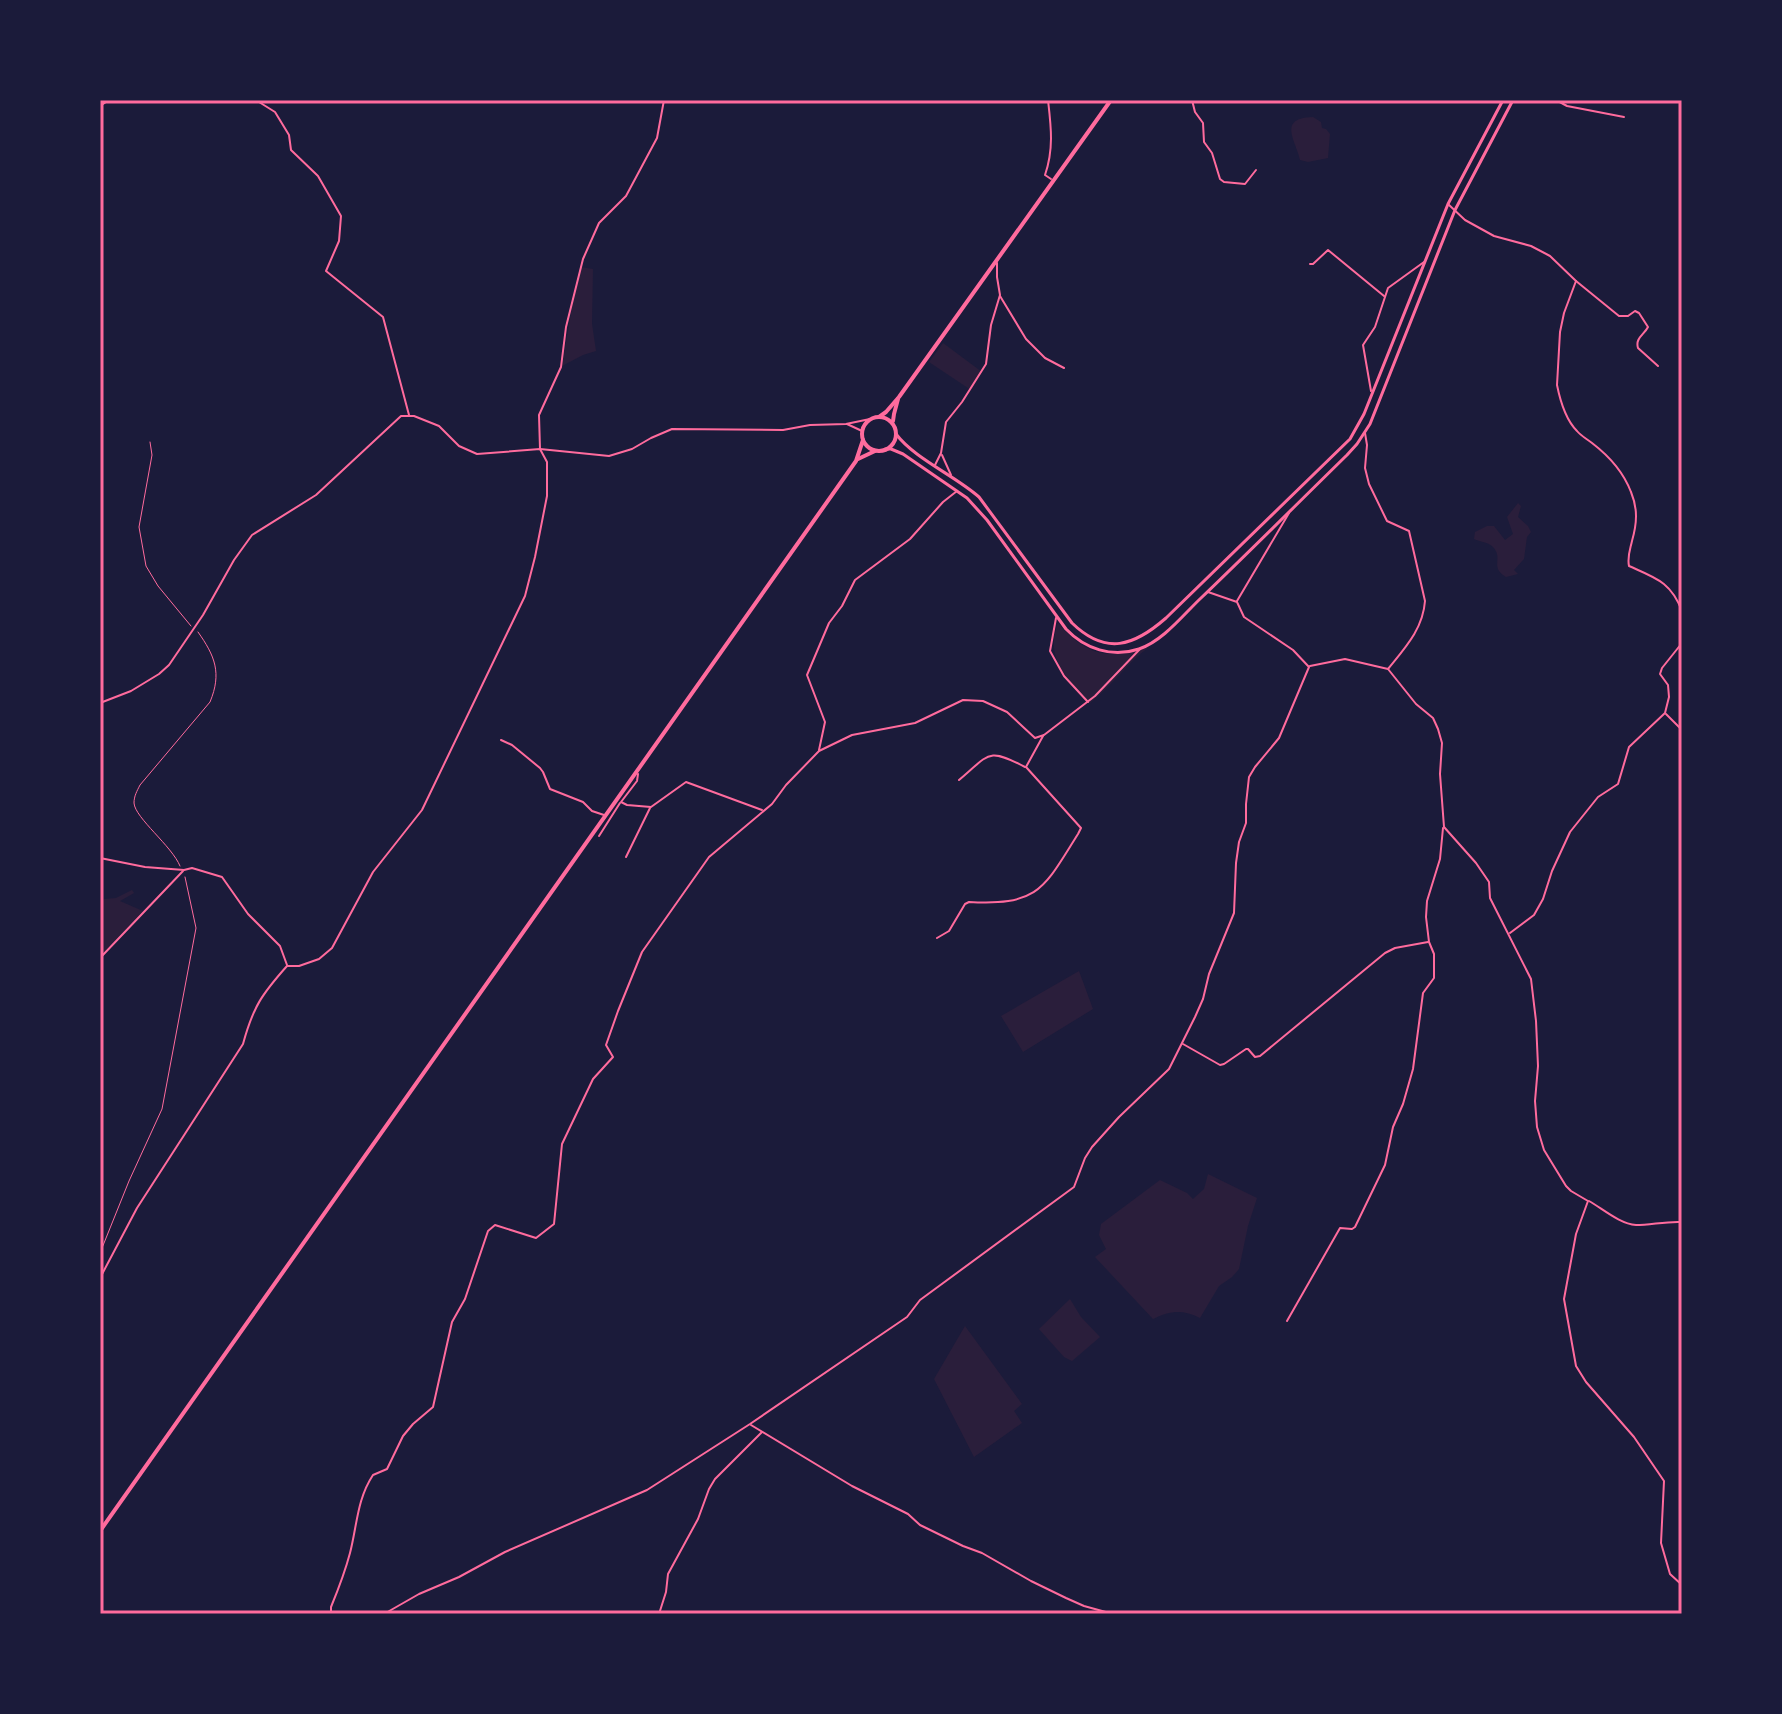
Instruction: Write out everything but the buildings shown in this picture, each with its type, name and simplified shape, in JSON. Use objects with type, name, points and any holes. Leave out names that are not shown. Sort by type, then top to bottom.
[{"type":"main road","points":[[856,461],[865,424],[886,412],[899,397],[1111,100]]},
{"type":"main road","points":[[899,397],[894,414],[896,434],[907,447],[979,497],[1072,623],[1081,632],[1101,642],[1138,640],[1166,618],[1339,451],[1357,428],[1448,204],[1503,100]]},
{"type":"main road","points":[[100,1531],[856,461],[876,450],[891,449],[958,490],[987,520],[1072,636],[1090,647],[1114,652],[1141,648],[1152,642],[1291,510],[1365,433],[1455,210],[1513,100]]},
{"type":"main road","points":[[879,417],[888,419],[894,426]]},
{"type":"main road","points":[[1357,428],[1365,433]]},
{"type":"main road","points":[[885,449],[893,443],[896,434]]},
{"type":"main road","points":[[863,440],[876,450]]},
{"type":"street","points":[[100,106],[109,100]]},
{"type":"street","points":[[248,100],[259,102],[275,112],[289,135],[291,150],[318,176],[341,216],[339,241],[326,271],[383,317],[409,416]]},
{"type":"street","points":[[100,1278],[137,1208],[243,1044],[250,1019],[265,991],[287,966],[299,966],[319,959],[332,948],[373,872],[422,810],[525,596],[547,496],[547,462],[540,449],[539,415],[561,367],[566,327],[583,259],[599,223],[626,196],[657,138],[664,100]]},
{"type":"street","points":[[1048,100],[1052,134],[1050,160],[1045,175],[1054,181]]},
{"type":"street","points":[[1192,100],[1195,112],[1203,123],[1204,142],[1212,153],[1220,179],[1245,184],[1256,170]]},
{"type":"street","points":[[1556,100],[1567,106],[1624,117]]},
{"type":"street","points":[[1448,204],[1465,220],[1494,236],[1531,246],[1550,256],[1619,316],[1628,316],[1635,311],[1639,313],[1648,327],[1637,340],[1638,348],[1658,366]]},
{"type":"street","points":[[1310,264],[1318,262],[1328,250],[1385,297]]},
{"type":"street","points":[[1372,396],[1363,345],[1375,327],[1388,288],[1425,261]]},
{"type":"street","points":[[997,262],[1000,295],[1026,339],[1045,358],[1064,368]]},
{"type":"street","points":[[1576,281],[1560,332],[1558,391],[1576,431],[1617,465],[1631,491],[1637,509],[1629,566],[1664,582],[1682,611]]},
{"type":"street","points":[[935,465],[941,453],[946,422],[986,364],[991,325],[1000,295]]},
{"type":"street","points":[[100,703],[131,691],[169,665],[252,535],[316,495],[401,416],[414,416],[439,426],[459,446],[477,454],[540,449],[609,456],[632,449],[672,429],[783,430],[870,419]]},
{"type":"street","points":[[846,424],[862,431]]},
{"type":"street","points":[[1365,433],[1365,468],[1369,484],[1387,521],[1409,531],[1425,601],[1415,634],[1388,669]]},
{"type":"street","points":[[941,453],[951,476]]},
{"type":"street","points":[[819,751],[825,722],[807,675],[829,623],[855,580],[910,539],[958,490]]},
{"type":"street","points":[[1237,602],[1291,510]]},
{"type":"street","points":[[1207,591],[1237,602],[1244,617],[1293,650],[1309,667]]},
{"type":"street","points":[[1677,599],[1682,596]]},
{"type":"street","points":[[1056,617],[1050,651],[1064,676],[1088,702]]},
{"type":"street","points":[[1509,934],[1534,915],[1570,832],[1598,797],[1618,784],[1629,747],[1665,713],[1668,685],[1660,674],[1682,643]]},
{"type":"street","points":[[331,1614],[350,1552],[362,1497],[373,1475],[387,1469],[403,1436],[433,1407],[452,1322],[465,1299],[488,1231],[495,1225],[536,1238],[554,1224],[562,1144],[593,1079],[613,1057],[606,1045],[642,952],[709,857],[772,804],[819,751],[852,735],[915,723],[963,700],[983,701],[1007,712],[1035,738],[1044,735],[1088,702],[1141,648]]},
{"type":"street","points":[[1287,1321],[1340,1228],[1355,1227],[1385,1165],[1393,1127],[1413,1069],[1423,993],[1434,978],[1434,954],[1426,917],[1427,901],[1440,859],[1444,827],[1440,774],[1442,743],[1433,718],[1416,704],[1388,669],[1345,659],[1309,667]]},
{"type":"street","points":[[384,1614],[505,1552],[647,1490],[907,1317],[920,1300],[1074,1187],[1092,1147],[1169,1069],[1183,1044],[1234,913],[1236,863],[1246,823],[1249,777],[1279,738],[1309,667]]},
{"type":"street","points":[[1665,713],[1682,730]]},
{"type":"street","points":[[1026,767],[1044,735]]},
{"type":"street","points":[[501,740],[540,768],[550,789],[583,802],[592,811],[605,816]]},
{"type":"street","points":[[937,938],[949,931],[969,902],[1007,902],[1033,894],[1056,868],[1081,828],[1026,767],[1003,755],[984,758],[959,780]]},
{"type":"street","points":[[599,836],[637,781],[637,771]]},
{"type":"street","points":[[626,857],[651,807],[686,782],[763,810]]},
{"type":"street","points":[[621,802],[651,807]]},
{"type":"street","points":[[1444,827],[1489,882],[1490,898],[1531,979],[1538,1066],[1535,1101],[1537,1127],[1544,1150],[1558,1174],[1571,1191],[1635,1225],[1682,1222]]},
{"type":"street","points":[[100,858],[145,867],[192,868],[222,877],[248,914],[280,946],[287,966]]},
{"type":"street","points":[[100,958],[184,870]]},
{"type":"street","points":[[1183,1044],[1220,1065],[1246,1049],[1255,1057],[1260,1056],[1385,953],[1395,948],[1429,942]]},
{"type":"street","points":[[1588,1201],[1576,1234],[1564,1299],[1576,1366],[1634,1437],[1664,1481],[1661,1543],[1670,1574],[1682,1585]]},
{"type":"street","points":[[750,1424],[852,1486],[908,1514],[920,1525],[982,1553],[1066,1598],[1113,1614]]},
{"type":"street","points":[[659,1614],[668,1574],[698,1519],[709,1489],[715,1479],[762,1432]]},
{"type":"path","points":[[100,1253],[162,1109],[196,928],[184,870],[167,844],[134,808],[134,798],[140,785],[210,702],[216,686],[211,652],[158,586],[146,566],[139,527],[152,455],[150,442]]},
{"type":"shaded area","points":[[1313,117],[1330,134],[1328,158],[1308,162],[1300,160],[1292,126],[1302,118]]},
{"type":"shaded area","points":[[581,267],[593,269],[592,324],[596,351],[562,366],[574,295]]},
{"type":"shaded area","points":[[943,343],[982,372],[971,390],[929,362]]},
{"type":"shaded area","points":[[1518,503],[1521,506],[1518,517],[1531,532],[1527,537],[1524,559],[1514,570],[1518,574],[1506,577],[1498,570],[1496,551],[1489,544],[1474,539],[1475,532],[1494,526],[1505,540],[1513,534],[1507,517]]},
{"type":"shaded area","points":[[1058,623],[1078,642],[1099,652],[1122,654],[1149,647],[1090,703],[1060,668],[1056,658],[1054,636]]},
{"type":"shaded area","points":[[132,890],[134,893],[120,901],[143,911],[103,953],[100,950],[100,904],[104,899],[116,898]]},
{"type":"shaded area","points":[[1079,971],[1093,1009],[1023,1052],[1001,1016]]},
{"type":"shaded area","points":[[1208,1174],[1257,1198],[1239,1269],[1219,1286],[1200,1318],[1176,1312],[1153,1319],[1095,1257],[1106,1249],[1099,1235],[1101,1224],[1160,1180],[1193,1199],[1204,1189]]},
{"type":"shaded area","points":[[1070,1299],[1081,1317],[1100,1337],[1072,1361],[1064,1357],[1039,1329]]},
{"type":"shaded area","points":[[965,1326],[1022,1404],[1014,1411],[1022,1423],[974,1457],[934,1379]]}]
